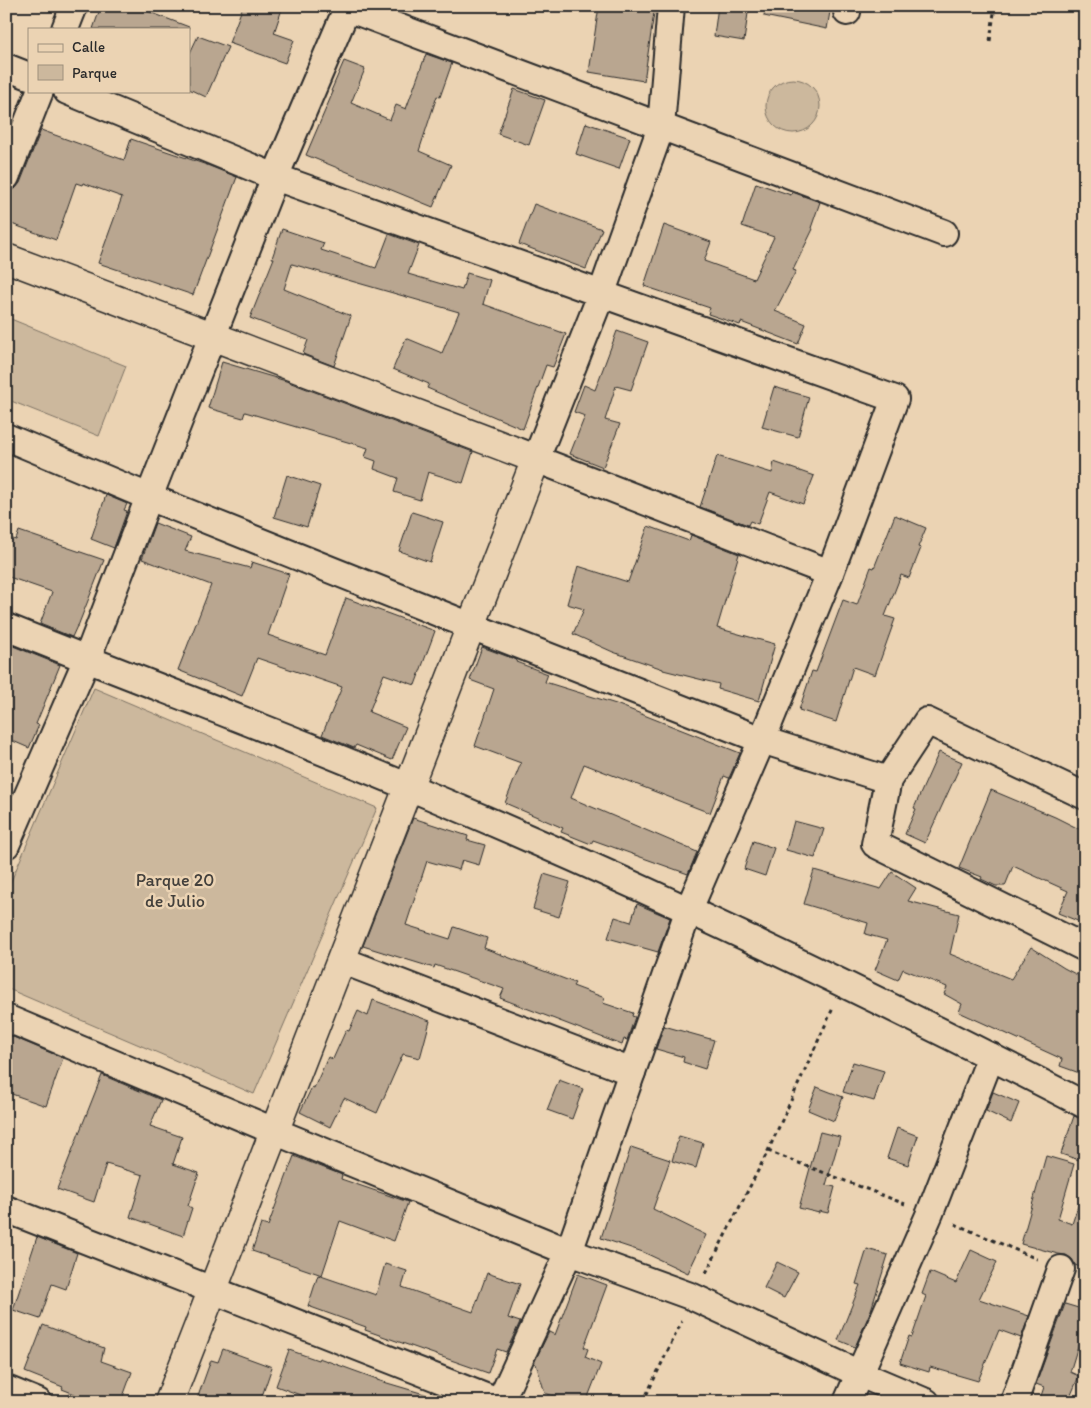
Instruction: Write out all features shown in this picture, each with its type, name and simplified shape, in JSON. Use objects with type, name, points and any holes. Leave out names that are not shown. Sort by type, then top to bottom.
[{"type":"street","points":[[65,28],[74,6]]},
{"type":"street","points":[[169,1402],[340,960],[602,294],[661,127],[671,6]]},
{"type":"street","points":[[9,831],[87,659],[275,177],[346,7],[944,233]]},
{"type":"street","points":[[6,67],[28,76]]},
{"type":"street","points":[[6,177],[40,92]]},
{"type":"street","points":[[6,1209],[499,1402],[569,1252],[689,909],[762,740],[830,573],[895,399],[275,177],[69,92]]},
{"type":"street","points":[[6,258],[536,459],[830,573]]},
{"type":"street","points":[[6,437],[149,497],[762,740],[888,780]]},
{"type":"street","points":[[6,627],[408,787],[689,909],[845,983],[1085,1104]]},
{"type":"street","points":[[1085,796],[927,721],[888,780],[875,844],[1085,948]]},
{"type":"street","points":[[340,960],[632,1072]]},
{"type":"street","points":[[6,1018],[569,1252],[694,1297],[860,1374],[926,1402]]},
{"type":"street","points":[[847,1402],[930,1213],[991,1056]]},
{"type":"street","points":[[1014,1402],[1062,1269]]},
{"type":"street","points":[[6,1389],[38,1402]]},
{"type":"path","points":[[990,41],[995,6]]},
{"type":"path","points":[[643,1402],[768,1151],[845,983]]},
{"type":"green space","points":[[793,79],[803,81],[812,87],[818,96],[820,106],[818,116],[812,125],[803,131],[793,133],[783,131],[774,125],[768,116],[766,106],[768,96],[774,87],[783,81]]},
{"type":"green space","points":[[6,317],[126,366],[99,436],[6,399]]},
{"type":"green space","name":"Parque 20 de Julio","points":[[94,688],[377,808],[254,1094],[6,988],[6,893]]},
{"type":"building","points":[[101,6],[134,6],[189,27],[188,28],[93,28]]},
{"type":"building","points":[[243,6],[283,6],[274,33],[294,40],[285,63],[229,43]]},
{"type":"building","points":[[599,6],[655,6],[644,81],[589,72]]},
{"type":"building","points":[[718,6],[749,6],[744,41],[714,36]]},
{"type":"building","points":[[765,6],[831,6],[827,29],[764,16]]},
{"type":"building","points":[[198,36],[228,47],[206,97],[190,89],[190,53]]},
{"type":"building","points":[[426,54],[452,63],[440,97],[437,96],[419,151],[451,165],[433,207],[306,155],[344,61],[365,69],[351,103],[390,120],[396,105],[406,109]]},
{"type":"building","points":[[514,89],[545,100],[529,145],[498,134]]},
{"type":"building","points":[[586,123],[630,138],[619,169],[576,154]]},
{"type":"building","points":[[41,130],[124,160],[131,139],[237,177],[193,295],[98,263],[122,197],[83,183],[82,185],[76,183],[56,240],[6,222],[6,192],[15,189],[20,183]]},
{"type":"building","points":[[756,183],[791,195],[792,192],[820,202],[811,228],[813,229],[793,270],[796,271],[775,311],[806,324],[798,344],[741,322],[740,325],[708,314],[710,308],[644,286],[664,225],[711,242],[704,261],[754,279],[774,237],[742,226]]},
{"type":"building","points":[[534,204],[602,229],[586,269],[519,244]]},
{"type":"building","points":[[282,229],[324,243],[321,250],[376,268],[389,234],[419,245],[408,274],[462,290],[467,273],[490,280],[483,304],[566,334],[553,367],[546,365],[523,429],[427,388],[429,384],[393,369],[406,338],[442,353],[459,312],[292,264],[284,289],[351,316],[334,366],[303,354],[308,340],[250,318],[274,258],[272,258]]},
{"type":"building","points":[[617,331],[648,342],[631,390],[616,386],[605,420],[620,424],[603,467],[570,454],[585,416],[574,412],[584,385],[595,390]]},
{"type":"building","points":[[222,362],[286,381],[473,452],[463,483],[428,472],[420,500],[394,492],[398,478],[374,469],[376,461],[365,457],[368,448],[245,412],[243,418],[208,408]]},
{"type":"building","points":[[774,387],[809,397],[798,437],[762,427]]},
{"type":"building","points":[[717,456],[772,473],[774,462],[814,476],[803,504],[770,492],[758,524],[750,521],[748,525],[700,507]]},
{"type":"building","points":[[287,475],[320,486],[307,527],[274,517]]},
{"type":"building","points":[[106,495],[127,504],[124,510],[127,511],[114,548],[91,539]]},
{"type":"building","points":[[412,512],[443,522],[430,562],[399,551]]},
{"type":"building","points":[[895,515],[926,528],[918,547],[921,548],[909,578],[901,575],[885,616],[895,619],[875,675],[853,667],[836,722],[799,710],[812,671],[816,672],[843,600],[857,605],[871,567],[874,568]]},
{"type":"building","points":[[155,523],[191,537],[185,551],[250,568],[252,562],[289,574],[268,635],[325,655],[346,598],[435,631],[415,685],[384,674],[369,712],[406,727],[392,760],[356,745],[354,748],[322,735],[342,687],[257,658],[242,696],[178,670],[211,585],[142,559]]},
{"type":"building","points":[[648,526],[689,541],[691,535],[739,554],[717,628],[775,644],[759,701],[718,689],[719,684],[663,670],[613,652],[573,634],[584,609],[567,604],[578,566],[628,582]]},
{"type":"building","points":[[19,531],[104,560],[72,637],[40,624],[52,592],[6,576],[6,537],[16,540]]},
{"type":"building","points":[[13,646],[60,665],[36,724],[39,725],[29,748],[6,738],[6,663]]},
{"type":"building","points":[[482,647],[548,674],[545,682],[616,704],[740,753],[729,778],[724,776],[710,813],[584,764],[571,798],[697,852],[688,874],[593,840],[591,844],[561,832],[563,828],[505,803],[521,763],[475,746],[494,689],[470,680]]},
{"type":"building","points":[[939,752],[962,762],[925,843],[905,834],[916,809],[914,808]]},
{"type":"building","points":[[991,790],[1085,832],[1085,924],[1058,913],[1068,891],[1013,866],[1005,886],[996,886],[981,879],[982,877],[959,868]]},
{"type":"building","points":[[413,818],[468,836],[467,840],[485,845],[479,865],[462,860],[459,870],[427,861],[406,925],[450,939],[454,927],[487,938],[484,948],[575,983],[573,986],[605,998],[603,1003],[633,1013],[632,1016],[635,1017],[627,1040],[624,1039],[622,1045],[500,998],[504,989],[435,965],[434,968],[363,946]]},
{"type":"building","points":[[794,821],[824,829],[815,858],[786,850]]},
{"type":"building","points":[[753,841],[774,848],[765,876],[744,869]]},
{"type":"building","points":[[814,870],[881,889],[892,872],[916,888],[908,901],[959,914],[950,954],[1011,979],[1031,947],[1085,979],[1085,1075],[1060,1066],[1062,1059],[959,1012],[962,1004],[944,994],[947,987],[903,969],[898,980],[875,970],[887,940],[865,934],[868,923],[804,904]]},
{"type":"building","points":[[544,874],[570,882],[559,917],[533,909]]},
{"type":"building","points":[[637,904],[670,918],[658,952],[608,938],[615,917],[631,922]]},
{"type":"building","points":[[373,1000],[430,1021],[420,1058],[403,1054],[377,1113],[344,1098],[330,1127],[300,1112],[312,1087],[314,1088],[328,1057],[333,1059],[346,1030],[349,1031],[358,1011],[368,1016]]},
{"type":"building","points":[[664,1026],[714,1040],[705,1069],[683,1062],[684,1057],[656,1049]]},
{"type":"building","points":[[6,1034],[63,1058],[46,1106],[6,1092]]},
{"type":"building","points":[[853,1062],[884,1071],[874,1101],[843,1092]]},
{"type":"building","points":[[102,1075],[161,1100],[150,1126],[182,1137],[173,1164],[199,1173],[188,1206],[192,1208],[183,1236],[130,1217],[143,1175],[106,1164],[94,1202],[57,1189]]},
{"type":"building","points":[[559,1080],[583,1089],[572,1119],[547,1110]]},
{"type":"building","points":[[817,1087],[843,1097],[834,1121],[808,1110]]},
{"type":"building","points":[[993,1092],[1019,1103],[1011,1123],[986,1111]]},
{"type":"building","points":[[1074,1116],[1085,1120],[1085,1162],[1061,1154]]},
{"type":"building","points":[[897,1128],[918,1136],[908,1165],[887,1158]]},
{"type":"building","points":[[820,1132],[840,1137],[826,1185],[835,1187],[828,1213],[819,1211],[819,1213],[799,1208]]},
{"type":"building","points":[[679,1136],[703,1143],[696,1168],[672,1161]]},
{"type":"building","points":[[631,1147],[670,1160],[653,1209],[706,1235],[688,1273],[643,1252],[601,1238]]},
{"type":"building","points":[[294,1156],[342,1175],[341,1179],[408,1202],[394,1241],[340,1221],[322,1275],[252,1251],[261,1224],[268,1226]]},
{"type":"building","points":[[1046,1156],[1074,1164],[1058,1219],[1072,1224],[1080,1200],[1085,1201],[1085,1269],[1075,1265],[1072,1259],[1066,1255],[1021,1244]]},
{"type":"building","points":[[37,1237],[77,1253],[66,1289],[52,1284],[40,1319],[13,1310]]},
{"type":"building","points":[[867,1249],[888,1255],[871,1310],[855,1347],[838,1340],[860,1285],[856,1284]]},
{"type":"building","points":[[971,1250],[997,1262],[979,1299],[1029,1316],[1021,1338],[999,1330],[978,1381],[930,1367],[929,1372],[900,1363],[909,1336],[912,1337],[926,1296],[922,1294],[930,1272],[956,1283]]},
{"type":"building","points":[[777,1262],[798,1272],[784,1298],[764,1288]]},
{"type":"building","points":[[385,1264],[407,1271],[402,1287],[473,1312],[487,1273],[520,1284],[508,1318],[520,1322],[506,1352],[497,1349],[488,1373],[365,1330],[366,1327],[308,1306],[318,1275],[376,1295]]},
{"type":"building","points":[[578,1274],[607,1285],[584,1347],[588,1349],[585,1357],[601,1364],[586,1402],[570,1402],[545,1393],[536,1364],[534,1363],[549,1332],[555,1335]]},
{"type":"building","points":[[1065,1304],[1085,1310],[1085,1323],[1070,1372],[1079,1376],[1068,1402],[1039,1402],[1044,1387],[1036,1384]]},
{"type":"building","points":[[43,1325],[104,1348],[101,1361],[132,1372],[121,1402],[95,1402],[25,1372]]},
{"type":"building","points":[[223,1349],[272,1367],[260,1402],[196,1402],[211,1360],[218,1362]]},
{"type":"building","points":[[289,1350],[318,1360],[319,1358],[377,1380],[431,1396],[430,1402],[319,1402],[276,1386]]}]
